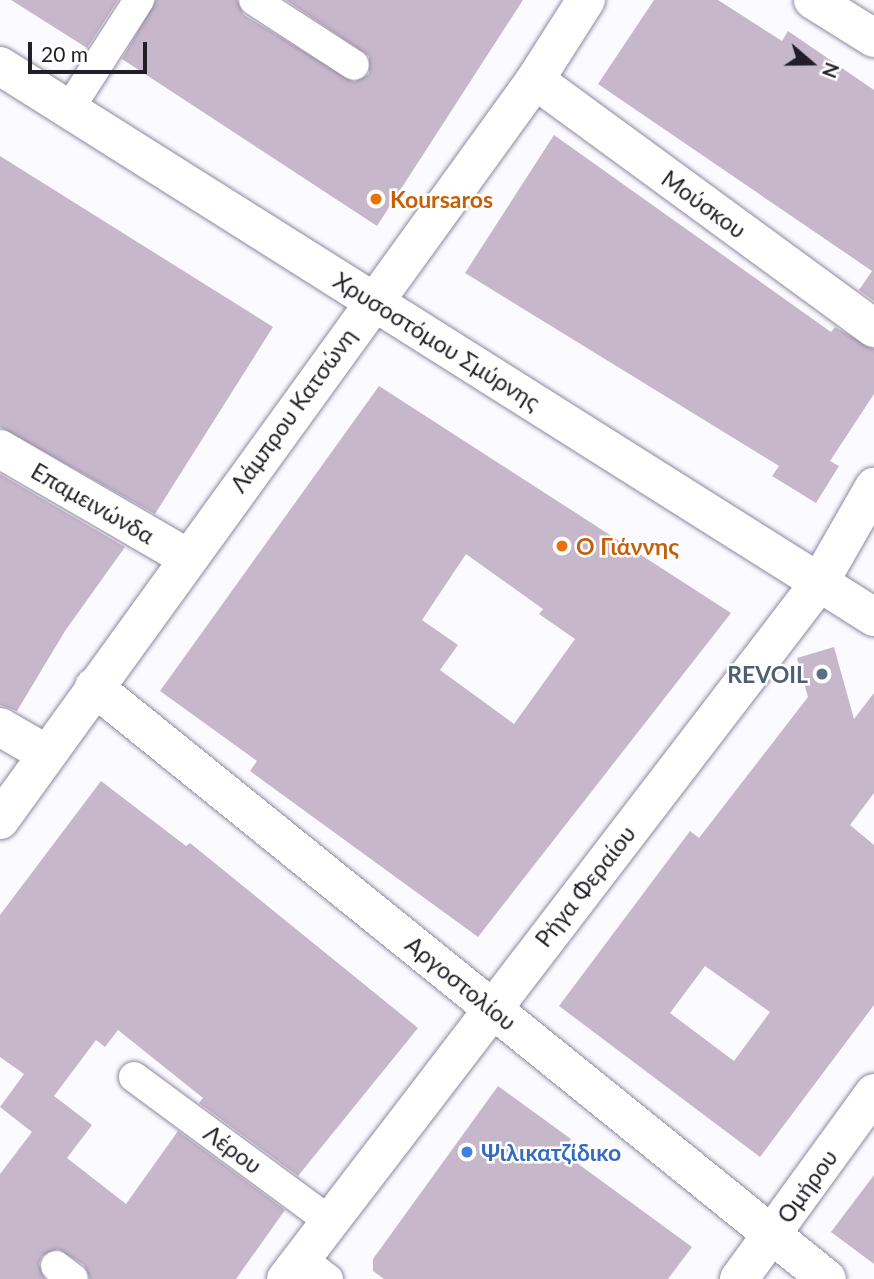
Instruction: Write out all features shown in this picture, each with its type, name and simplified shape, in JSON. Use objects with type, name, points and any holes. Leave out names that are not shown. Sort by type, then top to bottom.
[{"type":"street","points":[[69,109],[139,0]]},
{"type":"street","points":[[254,0],[354,65]]},
{"type":"street","name":"Λάμπρου Κατσώνη","points":[[0,820],[186,557],[535,80],[586,0]]},
{"type":"street","points":[[813,0],[874,38]]},
{"type":"street","name":"Χρυσοστόμου Σμύρνης","points":[[0,66],[874,617]]},
{"type":"street","name":"Μούσκου","points":[[535,80],[874,328]]},
{"type":"street","name":"Επαμεινώνδα","points":[[0,449],[186,557]]},
{"type":"street","name":"Ρήγα Φεραίου","points":[[305,1272],[331,1222],[491,1008],[819,583],[874,487]]},
{"type":"street","name":"Αργοστολίου","points":[[94,687],[827,1279]]},
{"type":"street","points":[[0,727],[47,754]]},
{"type":"street","name":"Λέρου","points":[[134,1077],[331,1222]]},
{"type":"street","name":"Ομήρου","points":[[739,1279],[874,1093]]},
{"type":"building","points":[[11,0],[118,0],[87,48]]},
{"type":"building","points":[[156,0],[237,0],[244,15],[354,82],[369,74],[369,56],[286,0],[523,0],[377,226],[122,59]]},
{"type":"building","points":[[654,0],[718,0],[782,41],[788,31],[874,90],[874,301],[859,290],[872,271],[598,84]]},
{"type":"building","points":[[554,135],[831,332],[835,327],[874,349],[874,394],[830,461],[839,466],[816,503],[772,476],[779,466],[465,273]]},
{"type":"building","points":[[0,156],[273,327],[155,514],[0,427]]},
{"type":"building","points":[[379,386],[731,613],[478,937],[250,771],[257,761],[160,691]],"holes":[[[466,554],[543,609],[539,614],[575,639],[514,724],[440,670],[458,645],[422,620]]]},
{"type":"building","points":[[0,474],[125,547],[65,631],[17,711],[0,705]]},
{"type":"building","points":[[834,647],[854,719],[874,693],[874,793],[850,825],[874,845],[874,1005],[760,1157],[559,1006],[690,831],[699,838],[808,697],[797,658]],"holes":[[[705,966],[770,1012],[734,1061],[670,1013]]]},
{"type":"building","points":[[101,781],[186,846],[190,843],[418,1028],[298,1176],[199,1103],[203,1098],[118,1030],[105,1047],[96,1040],[54,1096],[92,1125],[67,1158],[126,1204],[178,1131],[285,1210],[236,1279],[90,1279],[84,1265],[58,1249],[42,1256],[39,1264],[45,1279],[0,1279],[0,1174],[32,1132],[0,1107],[24,1074],[0,1057],[0,915]]},
{"type":"building","points":[[498,1086],[571,1139],[562,1152],[692,1247],[668,1279],[384,1279],[373,1271],[373,1259]]},
{"type":"building","points":[[874,1175],[874,1264],[831,1232]]},
{"type":"place","name":"Koursaros","points":[[376,199]]},
{"type":"place","name":"Ο Γιάννης","points":[[562,546]]},
{"type":"place","name":"REVOIL","points":[[822,674]]},
{"type":"place","name":"Ψιλικατζίδικο","points":[[467,1152]]}]
